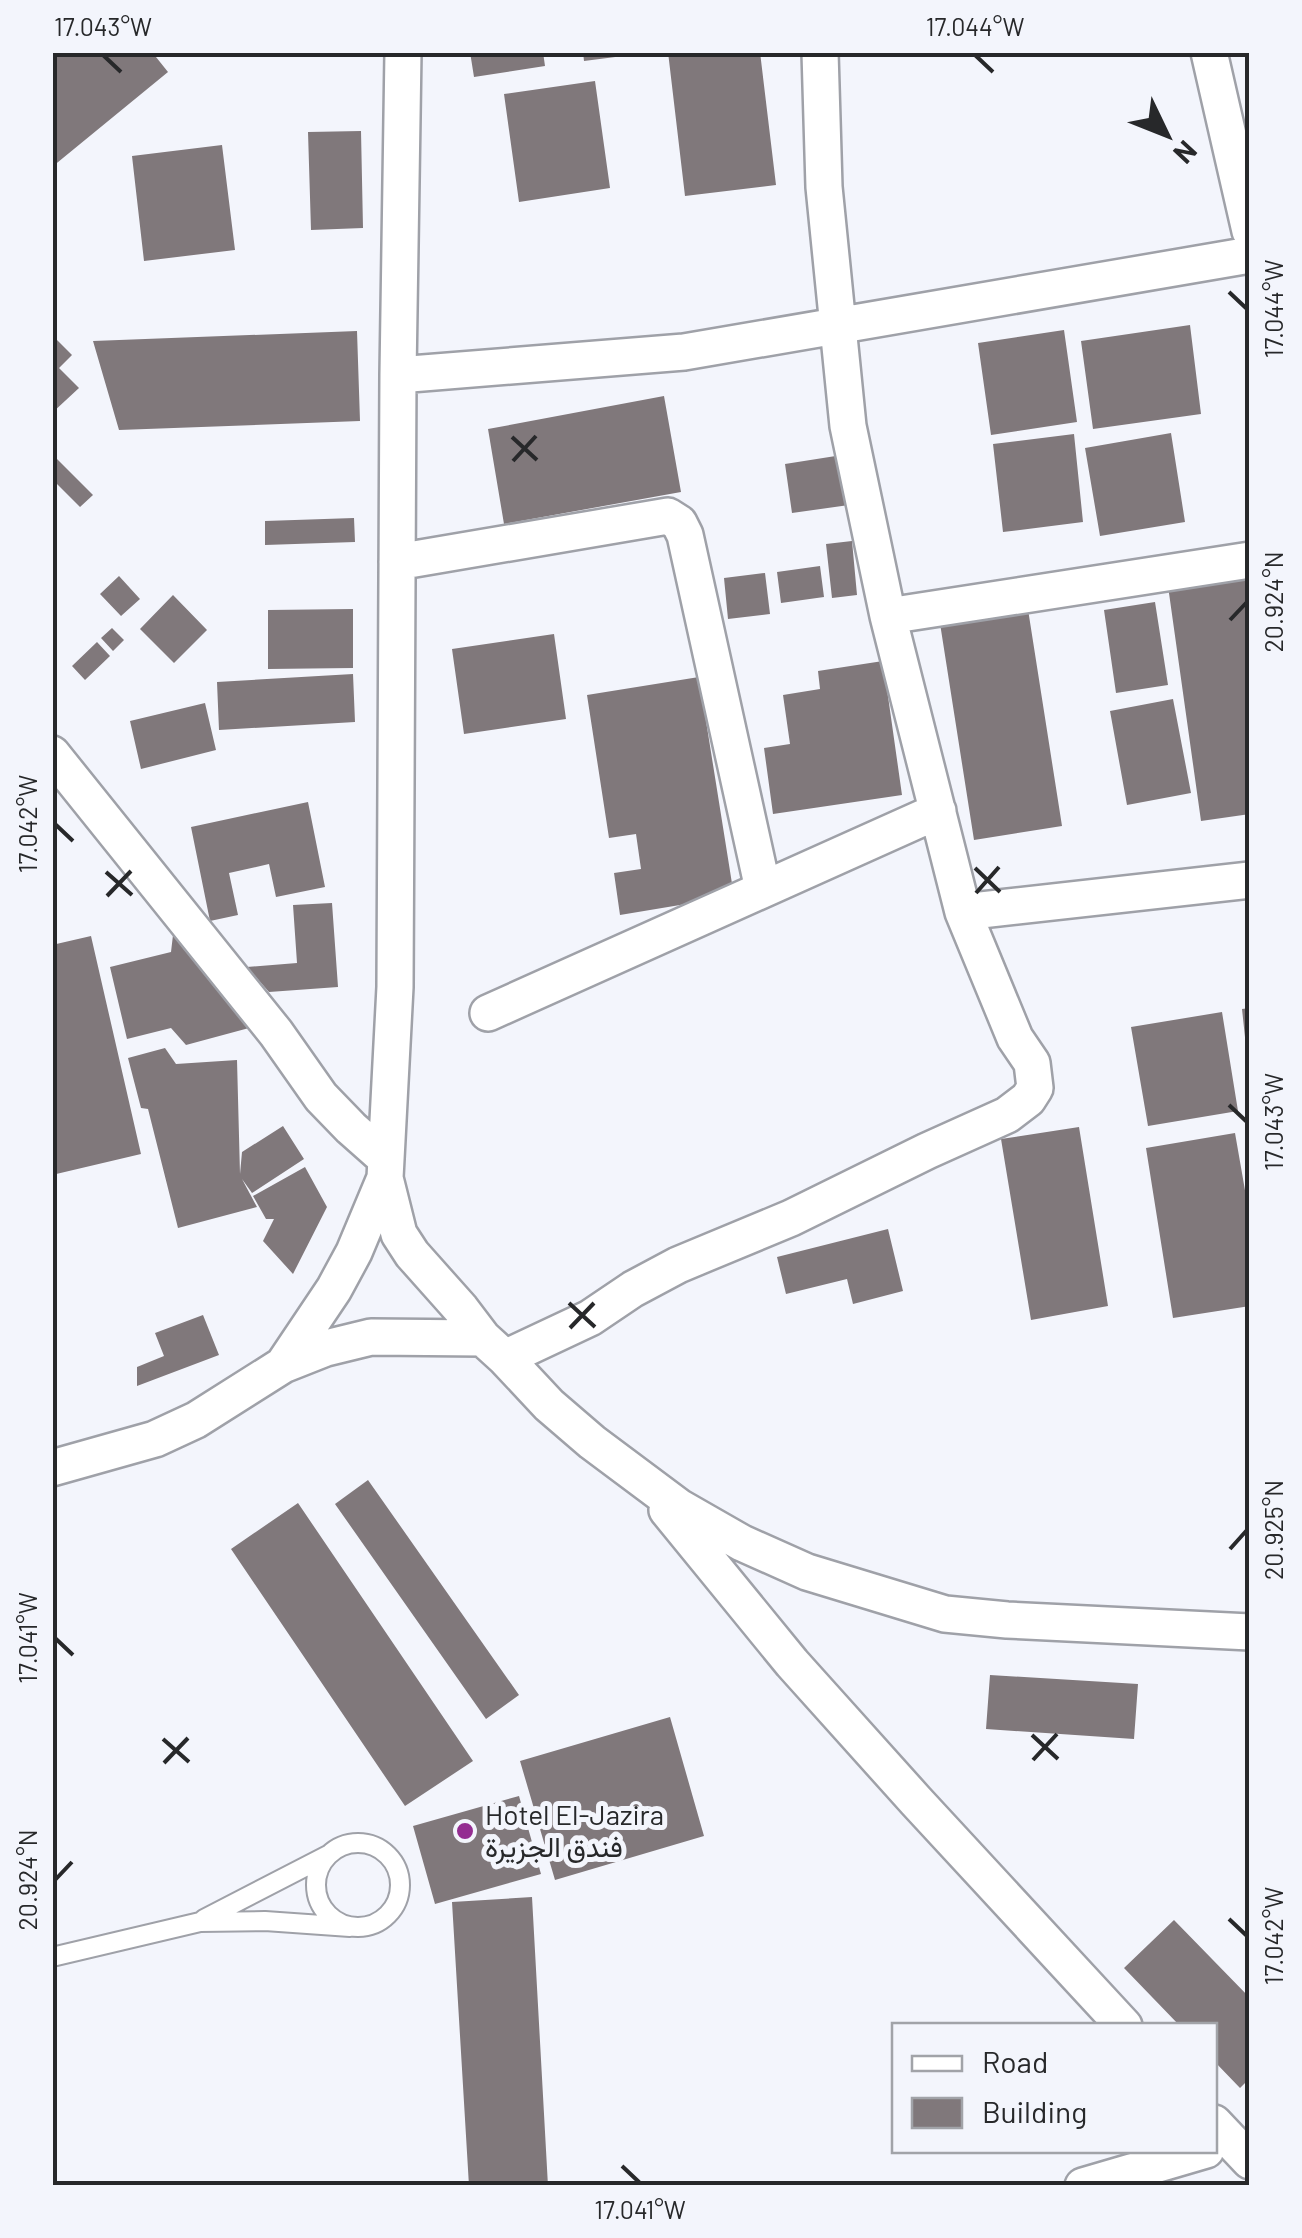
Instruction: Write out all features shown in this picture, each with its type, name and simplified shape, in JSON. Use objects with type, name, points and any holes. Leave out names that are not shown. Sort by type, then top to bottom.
[{"type":"street","points":[[404,52],[395,988],[385,1168],[399,1234],[494,1348],[549,1405],[679,1507],[742,1543],[807,1572],[945,1614],[1250,1632]]},
{"type":"street","points":[[52,1468],[156,1439],[196,1420],[283,1366],[326,1348],[371,1337],[494,1348],[590,1318],[632,1289],[678,1265],[791,1218],[1006,1115],[1028,1099],[1035,1088],[1032,1064],[1015,1038],[963,912],[888,616],[848,426],[824,187],[820,52]]},
{"type":"street","points":[[1209,52],[1250,231]]},
{"type":"street","points":[[398,375],[684,352],[1250,255]]},
{"type":"street","points":[[397,562],[668,516],[679,523],[690,554],[763,889]]},
{"type":"street","points":[[888,616],[1250,560]]},
{"type":"street","points":[[52,754],[322,1097],[385,1168]]},
{"type":"street","points":[[488,1013],[938,811]]},
{"type":"street","points":[[963,912],[1250,880]]},
{"type":"street","points":[[283,1366],[354,1252],[385,1168]]},
{"type":"street","points":[[641,1477],[792,1663],[1121,2023]]},
{"type":"street","points":[[1082,2186],[1195,2153]]},
{"type":"lane","points":[[52,1957],[200,1922],[265,1920],[369,1925],[382,1919],[398,1898],[398,1872],[384,1852],[373,1846],[349,1844],[200,1922]]},
{"type":"lane","points":[[328,1855],[317,1875],[316,1890],[320,1903],[336,1922],[350,1927]]},
{"type":"building","points":[[152,52],[168,72],[52,167],[52,54]]},
{"type":"building","points":[[470,52],[543,52],[545,66],[474,77]]},
{"type":"building","points":[[583,52],[631,52],[631,55],[584,61]]},
{"type":"building","points":[[668,52],[760,52],[776,185],[685,196]]},
{"type":"building","points":[[595,81],[610,188],[519,202],[504,94]]},
{"type":"building","points":[[361,131],[363,228],[311,230],[308,132]]},
{"type":"building","points":[[222,145],[235,250],[144,261],[132,156]]},
{"type":"building","points":[[1190,325],[1201,414],[1093,429],[1081,341]]},
{"type":"building","points":[[1064,330],[1077,422],[991,435],[978,343]]},
{"type":"building","points":[[357,331],[360,421],[119,430],[93,341]]},
{"type":"building","points":[[52,335],[72,355],[59,368],[79,388],[52,413]]},
{"type":"building","points":[[664,396],[681,492],[504,524],[488,429]]},
{"type":"building","points":[[1171,433],[1185,522],[1100,536],[1085,448]]},
{"type":"building","points":[[1074,434],[1083,522],[1003,532],[993,444]]},
{"type":"building","points":[[52,454],[93,495],[80,507],[52,479]]},
{"type":"building","points":[[842,455],[849,505],[792,513],[785,464]]},
{"type":"building","points":[[354,518],[355,542],[265,545],[265,521]]},
{"type":"building","points":[[852,541],[857,595],[832,598],[826,544]]},
{"type":"building","points":[[820,566],[824,597],[781,603],[777,572]]},
{"type":"building","points":[[765,573],[770,614],[728,619],[724,578]]},
{"type":"building","points":[[1250,574],[1250,814],[1201,821],[1168,586]]},
{"type":"building","points":[[119,576],[140,599],[121,616],[100,594]]},
{"type":"building","points":[[173,595],[207,630],[174,663],[140,629]]},
{"type":"building","points":[[1155,602],[1168,685],[1116,693],[1104,610]]},
{"type":"building","points":[[1027,603],[1062,826],[974,840],[939,617]]},
{"type":"building","points":[[353,609],[353,668],[268,669],[268,610]]},
{"type":"building","points":[[112,628],[124,640],[113,651],[101,638]]},
{"type":"building","points":[[554,634],[566,719],[464,734],[452,649]]},
{"type":"building","points":[[97,642],[110,656],[85,680],[72,666]]},
{"type":"building","points":[[883,661],[902,795],[773,814],[764,748],[790,744],[783,695],[820,689],[818,671]]},
{"type":"building","points":[[353,674],[355,722],[219,730],[217,682]]},
{"type":"building","points":[[699,677],[734,896],[620,915],[614,873],[641,869],[636,834],[609,838],[587,695]]},
{"type":"building","points":[[1173,699],[1191,793],[1127,805],[1110,711]]},
{"type":"building","points":[[205,703],[216,750],[141,769],[130,721]]},
{"type":"building","points":[[308,802],[325,887],[276,897],[269,864],[229,873],[238,915],[210,921],[191,827]]},
{"type":"building","points":[[332,903],[338,987],[269,992],[247,967],[297,963],[293,905]]},
{"type":"building","points":[[175,918],[249,1028],[186,1045],[171,1028],[127,1039],[110,967],[171,952]]},
{"type":"building","points":[[91,936],[141,1154],[52,1175],[52,945]]},
{"type":"building","points":[[1250,1008],[1250,1056],[1247,1056],[1242,1009]]},
{"type":"building","points":[[1222,1012],[1238,1111],[1148,1126],[1131,1027]]},
{"type":"building","points":[[165,1048],[176,1064],[237,1060],[240,1174],[242,1152],[283,1126],[304,1159],[252,1193],[242,1179],[257,1207],[178,1228],[148,1109],[141,1108],[128,1058]]},
{"type":"building","points":[[1079,1127],[1108,1306],[1031,1320],[1001,1139]]},
{"type":"building","points":[[1235,1133],[1250,1219],[1250,1306],[1173,1318],[1146,1148]]},
{"type":"building","points":[[305,1167],[327,1207],[293,1274],[263,1241],[274,1219],[266,1219],[253,1196]]},
{"type":"building","points":[[888,1229],[903,1291],[853,1304],[847,1279],[786,1294],[777,1257]]},
{"type":"building","points":[[203,1315],[219,1355],[137,1386],[137,1367],[164,1356],[155,1333]]},
{"type":"building","points":[[368,1480],[519,1695],[486,1719],[335,1504]]},
{"type":"building","points":[[298,1503],[473,1761],[405,1806],[231,1549]]},
{"type":"building","points":[[990,1675],[1138,1684],[1134,1739],[986,1729]]},
{"type":"building","points":[[670,1717],[704,1836],[555,1880],[520,1761]]},
{"type":"building","points":[[519,1796],[541,1874],[435,1904],[413,1826]]},
{"type":"building","points":[[532,1897],[548,2186],[469,2186],[452,1902]]},
{"type":"building","points":[[1174,1920],[1250,1998],[1250,2078],[1240,2088],[1217,2064],[1217,2023],[1177,2023],[1124,1968]]},
{"type":"place","name":"Hotel El-Jazira فندق الجزيرة","points":[[465,1831]]}]
